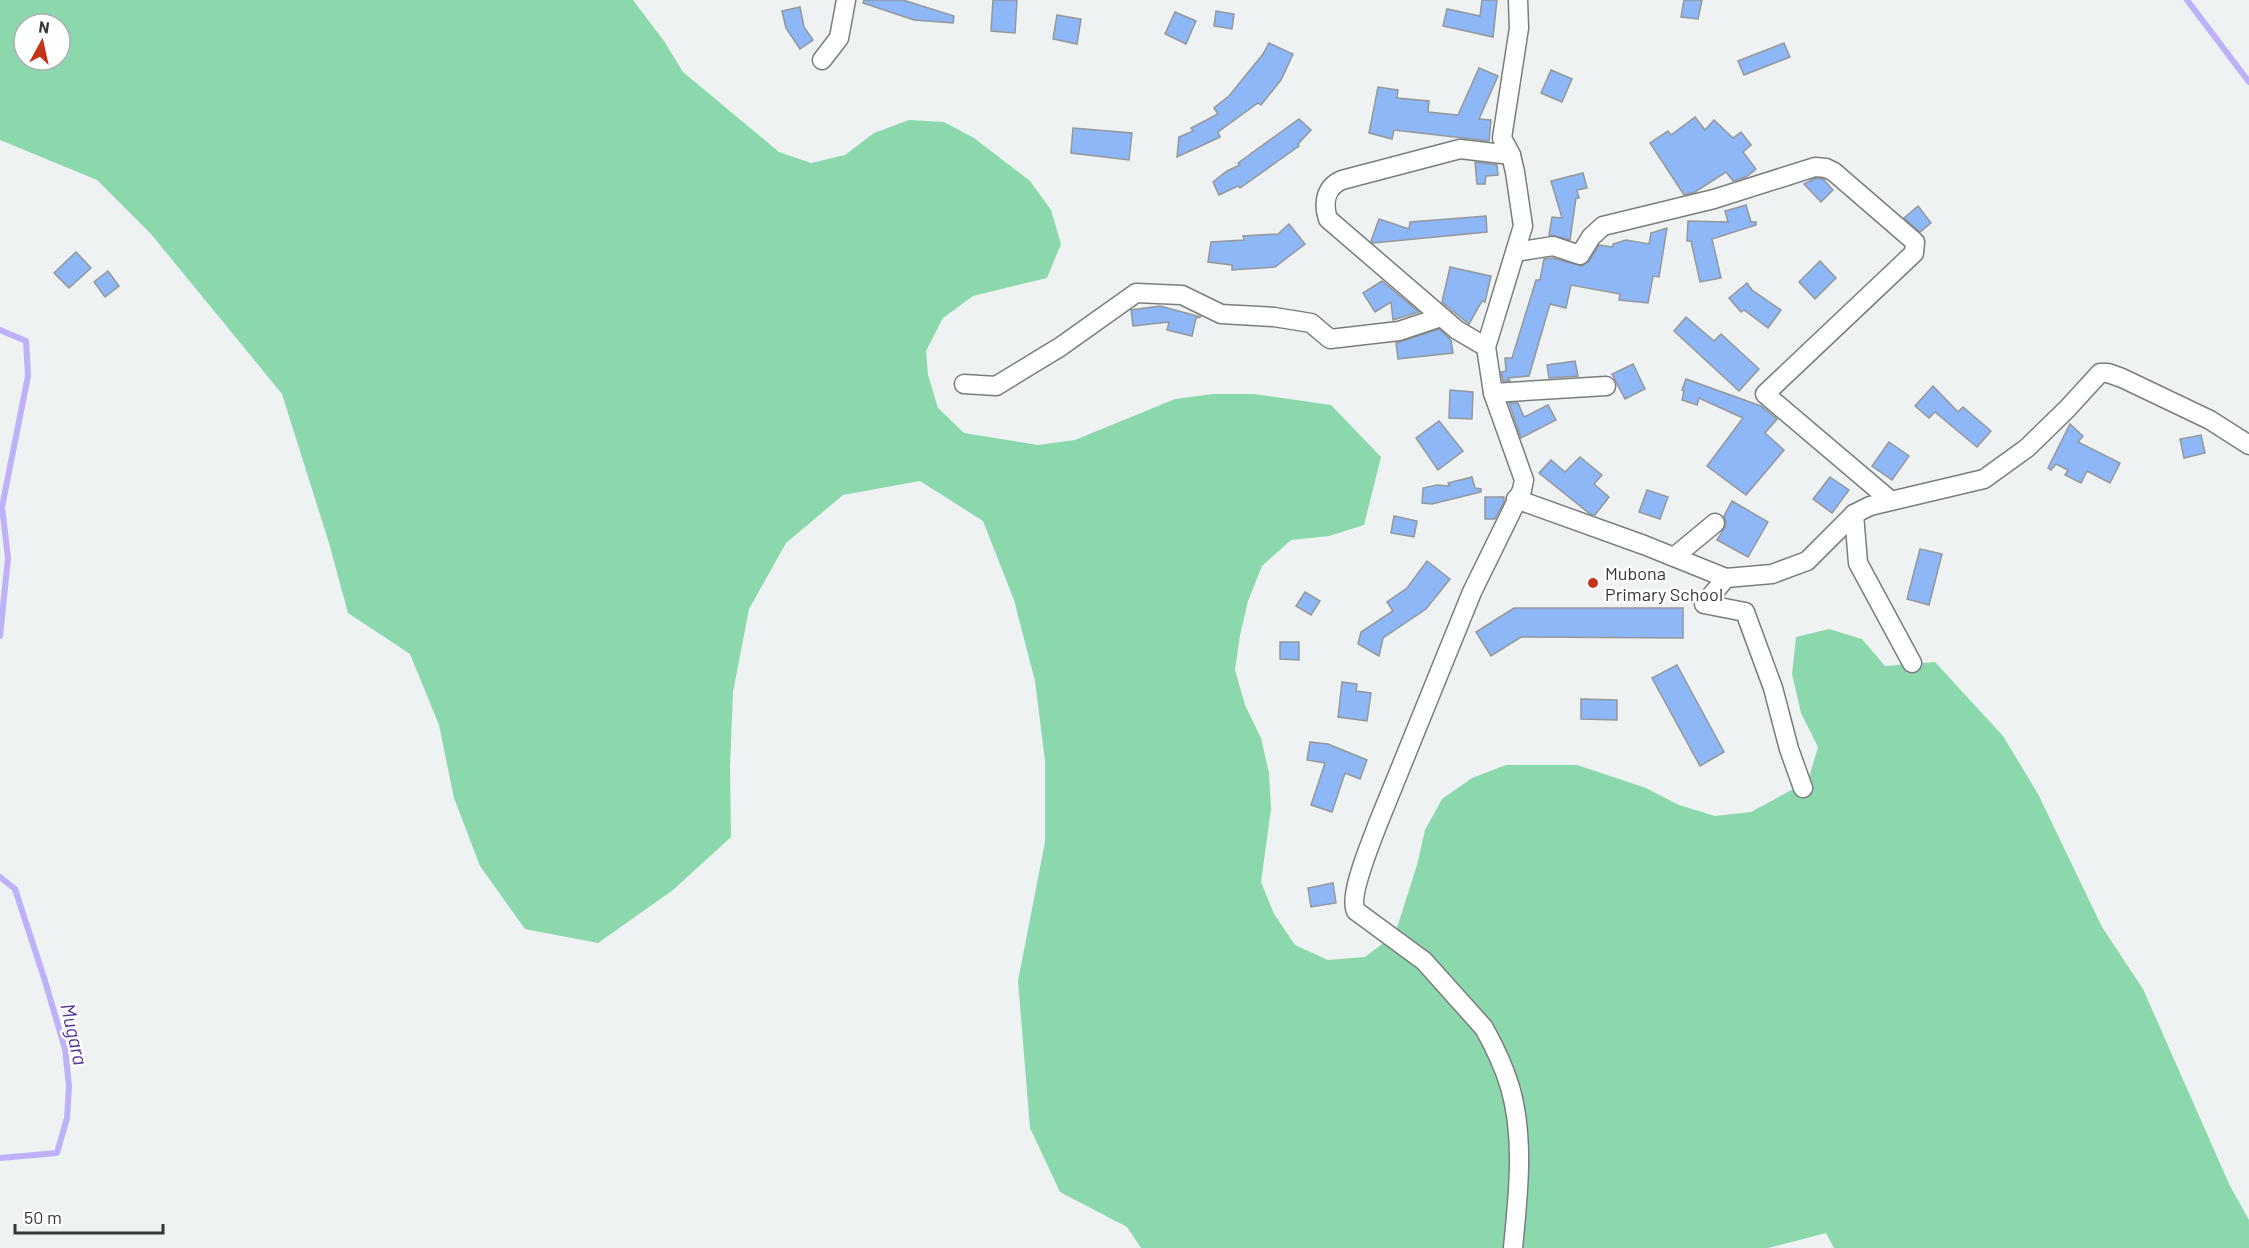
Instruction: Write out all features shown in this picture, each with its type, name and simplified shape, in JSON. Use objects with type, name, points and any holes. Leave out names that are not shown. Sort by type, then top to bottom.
[{"type":"street","points":[[822,60],[839,38],[846,0]]},
{"type":"street","points":[[1513,1248],[1518,1200],[1518,1136],[1510,1086],[1490,1039],[1484,1028],[1424,961],[1356,911],[1353,901],[1370,845],[1464,613],[1522,490],[1524,480],[1493,393],[1485,347],[1516,252],[1523,219],[1511,155],[1502,138],[1519,28],[1518,0]]},
{"type":"street","points":[[1485,347],[1441,317],[1329,219],[1325,210],[1328,193],[1336,183],[1342,180],[1460,149],[1511,155]]},
{"type":"street","points":[[1516,252],[1553,246],[1580,255],[1591,237],[1603,226],[1714,199],[1815,167],[1826,168],[1834,172],[1915,242],[1914,253],[1765,394],[1890,500]]},
{"type":"street","points":[[964,384],[996,386],[1060,347],[1136,293],[1182,296],[1221,315],[1274,317],[1311,323],[1330,339],[1400,331],[1441,317]]},
{"type":"street","points":[[1516,499],[1726,578],[1772,574],[1807,561],[1854,514],[1870,506],[1984,479],[2027,448],[2100,373],[2122,378],[2210,420],[2249,446]]},
{"type":"street","points":[[1493,393],[1606,386]]},
{"type":"street","points":[[1854,514],[1858,563],[1912,663]]},
{"type":"street","points":[[1674,557],[1715,523]]},
{"type":"street","points":[[1726,578],[1704,604],[1745,612],[1773,688],[1789,749],[1803,788]]},
{"type":"green space","points":[[0,0],[633,0],[664,41],[683,72],[779,152],[811,163],[845,155],[874,133],[909,120],[944,122],[974,138],[1030,181],[1051,210],[1061,244],[1047,278],[973,296],[943,318],[926,351],[928,375],[938,408],[964,433],[1038,445],[1075,440],[1175,399],[1213,394],[1254,394],[1331,405],[1381,457],[1364,525],[1329,536],[1291,540],[1262,566],[1248,601],[1240,635],[1235,670],[1245,705],[1261,738],[1269,773],[1271,809],[1261,882],[1274,914],[1295,945],[1328,960],[1365,957],[1395,934],[1417,865],[1425,830],[1442,799],[1472,778],[1506,765],[1577,765],[1646,788],[1679,805],[1715,816],[1751,812],[1808,781],[1818,747],[1801,713],[1792,674],[1796,637],[1829,629],[1862,639],[1885,666],[1935,662],[2003,736],[2038,794],[2102,927],[2143,989],[2230,1186],[2249,1220],[2249,1248],[1834,1248],[1826,1233],[1768,1248],[1141,1248],[1127,1227],[1060,1192],[1030,1128],[1018,981],[1045,842],[1045,761],[1035,681],[1014,600],[983,521],[920,481],[843,495],[786,543],[749,609],[733,692],[730,766],[731,837],[673,890],[598,943],[525,929],[480,866],[454,798],[439,725],[410,654],[348,613],[329,543],[282,394],[151,234],[97,180],[0,140]]},
{"type":"building","points":[[864,0],[903,0],[954,16],[953,23],[914,20],[863,3]]},
{"type":"building","points":[[993,0],[1017,0],[1015,33],[991,31]]},
{"type":"building","points":[[1482,0],[1497,0],[1493,37],[1443,26],[1447,9],[1480,16]]},
{"type":"building","points":[[1684,0],[1702,0],[1698,19],[1681,17]]},
{"type":"building","points":[[800,7],[804,27],[813,40],[800,49],[786,28],[782,11]]},
{"type":"building","points":[[1216,11],[1234,14],[1232,29],[1214,26]]},
{"type":"building","points":[[1175,12],[1196,21],[1186,44],[1165,34]]},
{"type":"building","points":[[1057,15],[1081,19],[1077,44],[1053,39]]},
{"type":"building","points":[[1269,43],[1293,54],[1281,80],[1261,105],[1258,103],[1218,132],[1220,137],[1177,157],[1179,137],[1193,131],[1191,128],[1218,114],[1214,108],[1229,96],[1263,54]]},
{"type":"building","points":[[1784,43],[1790,57],[1744,75],[1738,61]]},
{"type":"building","points":[[1479,68],[1498,76],[1479,119],[1491,120],[1489,141],[1394,130],[1392,139],[1369,133],[1378,87],[1398,90],[1397,98],[1429,101],[1428,112],[1458,115]]},
{"type":"building","points":[[1551,70],[1572,79],[1562,102],[1541,93]]},
{"type":"building","points":[[1695,117],[1705,130],[1714,120],[1733,138],[1741,132],[1751,145],[1743,152],[1756,169],[1746,177],[1733,181],[1726,172],[1695,192],[1684,195],[1650,143],[1668,131],[1671,135]]},
{"type":"building","points":[[1299,119],[1311,130],[1298,144],[1299,146],[1240,188],[1238,186],[1219,195],[1213,182],[1227,171],[1240,165],[1238,163]]},
{"type":"building","points":[[1073,128],[1132,133],[1129,160],[1071,153]]},
{"type":"building","points":[[1475,162],[1497,165],[1498,175],[1486,176],[1485,184],[1477,184]]},
{"type":"building","points":[[1583,173],[1587,188],[1577,190],[1579,198],[1576,198],[1570,240],[1549,235],[1552,217],[1562,218],[1551,181]]},
{"type":"building","points":[[1816,178],[1823,179],[1833,190],[1821,202],[1804,184]]},
{"type":"building","points":[[1746,205],[1751,222],[1756,222],[1756,225],[1712,239],[1721,278],[1700,282],[1691,241],[1687,241],[1688,221],[1728,222],[1725,211]]},
{"type":"building","points":[[1918,206],[1931,223],[1920,232],[1904,218]]},
{"type":"building","points":[[1486,216],[1487,232],[1373,243],[1371,241],[1379,219],[1409,229],[1410,222]]},
{"type":"building","points":[[1289,224],[1305,244],[1275,267],[1232,270],[1232,265],[1208,262],[1211,242],[1244,240],[1243,236],[1278,234]]},
{"type":"building","points":[[1667,228],[1659,277],[1653,276],[1648,303],[1619,300],[1620,294],[1571,285],[1566,308],[1550,304],[1529,376],[1508,378],[1510,381],[1503,381],[1501,372],[1506,371],[1505,358],[1512,358],[1536,280],[1540,280],[1544,259],[1552,258],[1582,266],[1589,261],[1599,245],[1613,247],[1613,244],[1626,240],[1649,244],[1651,233]]},
{"type":"building","points":[[76,252],[91,268],[69,288],[54,273]]},
{"type":"building","points":[[1820,261],[1836,278],[1815,299],[1799,282]]},
{"type":"building","points":[[1450,267],[1491,276],[1485,302],[1482,301],[1469,324],[1442,302]]},
{"type":"building","points":[[108,271],[119,286],[105,297],[94,282]]},
{"type":"building","points":[[1382,281],[1419,312],[1393,320],[1391,302],[1375,312],[1363,293]]},
{"type":"building","points":[[1747,283],[1752,290],[1781,310],[1768,328],[1744,310],[1741,312],[1729,298]]},
{"type":"building","points":[[1160,306],[1201,317],[1196,318],[1192,336],[1167,330],[1169,322],[1133,326],[1131,310]]},
{"type":"building","points":[[1686,317],[1714,341],[1721,334],[1759,369],[1739,391],[1674,331]]},
{"type":"building","points":[[1439,329],[1451,340],[1453,353],[1398,359],[1396,343]]},
{"type":"building","points":[[1575,361],[1578,376],[1549,378],[1547,365]]},
{"type":"building","points":[[1633,364],[1645,389],[1625,399],[1612,374]]},
{"type":"building","points":[[1686,379],[1761,406],[1777,419],[1765,433],[1784,450],[1746,495],[1707,466],[1743,418],[1699,398],[1697,405],[1682,400],[1684,391],[1682,390]]},
{"type":"building","points":[[1933,386],[1958,412],[1963,407],[1991,431],[1977,447],[1935,412],[1929,418],[1915,406]]},
{"type":"building","points":[[1450,390],[1473,392],[1472,419],[1449,418]]},
{"type":"building","points":[[1509,403],[1518,403],[1524,417],[1548,405],[1556,420],[1521,438]]},
{"type":"building","points":[[1439,421],[1463,451],[1438,470],[1416,438]]},
{"type":"building","points":[[2070,424],[2083,436],[2078,442],[2120,463],[2110,483],[2087,471],[2081,483],[2065,475],[2068,470],[2056,464],[2051,470],[2048,468]]},
{"type":"building","points":[[2201,435],[2205,453],[2184,458],[2180,439]]},
{"type":"building","points":[[1889,442],[1909,456],[1892,480],[1872,466]]},
{"type":"building","points":[[1580,457],[1602,475],[1594,484],[1609,497],[1595,515],[1590,514],[1539,473],[1551,460],[1565,472]]},
{"type":"building","points":[[1472,477],[1475,488],[1481,489],[1481,492],[1432,504],[1422,503],[1423,488],[1437,485],[1450,486],[1448,483]]},
{"type":"building","points":[[1830,477],[1849,490],[1832,513],[1813,499]]},
{"type":"building","points":[[1647,490],[1668,497],[1660,519],[1639,512]]},
{"type":"building","points":[[1485,497],[1504,497],[1504,502],[1495,519],[1485,519]]},
{"type":"building","points":[[1732,501],[1768,522],[1748,557],[1717,540],[1725,527],[1724,516]]},
{"type":"building","points":[[1394,516],[1417,521],[1414,537],[1391,533]]},
{"type":"building","points":[[1920,549],[1942,554],[1929,605],[1907,599]]},
{"type":"building","points":[[1427,561],[1450,579],[1426,609],[1383,638],[1379,656],[1358,644],[1361,632],[1393,611],[1387,602],[1407,588]]},
{"type":"building","points":[[1305,592],[1320,601],[1311,615],[1296,606]]},
{"type":"building","points":[[1514,608],[1683,608],[1683,638],[1521,637],[1491,656],[1476,632]]},
{"type":"building","points":[[1280,642],[1299,642],[1299,660],[1280,659]]},
{"type":"building","points":[[1677,665],[1724,752],[1700,766],[1652,678]]},
{"type":"building","points":[[1342,682],[1357,684],[1356,691],[1371,693],[1367,721],[1338,717]]},
{"type":"building","points":[[1581,699],[1617,700],[1617,720],[1581,719]]},
{"type":"building","points":[[1310,742],[1328,744],[1367,760],[1360,779],[1345,773],[1332,812],[1311,805],[1325,763],[1307,760]]},
{"type":"building","points":[[1333,883],[1336,903],[1311,907],[1308,888]]},
{"type":"waterway","points":[[2187,0],[2249,82]]},
{"type":"waterway","name":"Mugara","points":[[0,330],[26,341],[28,376],[2,507],[8,558],[0,636]]},
{"type":"waterway","name":"Mugara","points":[[0,877],[15,889],[65,1049],[69,1086],[67,1118],[57,1153],[0,1158]]},
{"type":"place","name":"Mubona Primary School","points":[[1593,583]]}]
